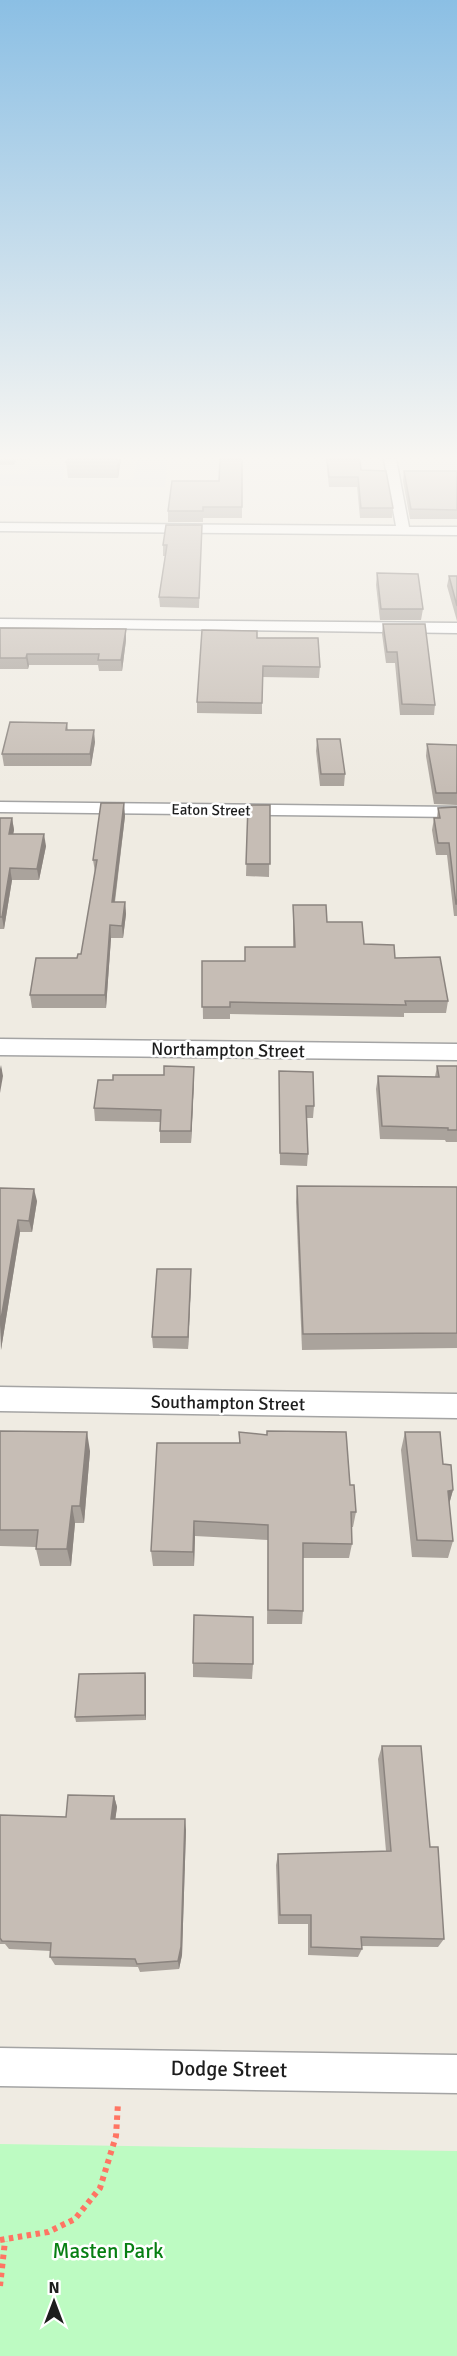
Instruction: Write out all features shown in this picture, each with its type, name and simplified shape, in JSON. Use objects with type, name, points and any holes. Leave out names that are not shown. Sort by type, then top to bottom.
[{"type":"street","points":[[0,622],[457,628]]},
{"type":"street","name":"Eaton Street","points":[[0,807],[457,812]]},
{"type":"street","name":"Northampton Street","points":[[0,1047],[457,1052]]},
{"type":"street","name":"Southampton Street","points":[[0,1399],[457,1406]]},
{"type":"street","name":"Dodge Street","points":[[0,2067],[457,2074]]},
{"type":"path","points":[[0,2286],[2,2241],[48,2232],[75,2219],[100,2188],[116,2136],[118,2110]]},
{"type":"green space","name":"Masten Park","points":[[0,2144],[457,2151],[457,2356],[0,2356]]},
{"type":"building","points":[[163,569],[200,569],[199,598],[159,597]]},
{"type":"building","points":[[377,573],[418,574],[423,609],[381,609]]},
{"type":"building","points":[[449,576],[457,576],[457,606]]},
{"type":"building","points":[[383,624],[425,624],[435,705],[402,704],[397,652],[387,652]]},
{"type":"building","points":[[0,628],[126,629],[121,660],[98,660],[99,654],[27,654],[26,658],[0,658]]},
{"type":"building","points":[[202,630],[257,631],[257,638],[318,638],[320,667],[263,666],[262,703],[197,702]]},
{"type":"building","points":[[10,722],[67,723],[66,730],[94,730],[90,754],[2,754]]},
{"type":"building","points":[[317,739],[340,739],[345,774],[321,774]]},
{"type":"building","points":[[427,744],[457,745],[457,793],[436,793]]},
{"type":"building","points":[[101,803],[124,803],[112,902],[125,902],[122,926],[110,925],[105,995],[30,995],[36,958],[77,958],[78,954],[81,954],[97,860],[93,860]]},
{"type":"building","points":[[248,805],[270,805],[270,864],[246,864]]},
{"type":"building","points":[[457,807],[456,904],[449,843],[438,843],[434,818],[440,818],[438,808]]},
{"type":"building","points":[[0,818],[12,818],[9,834],[44,834],[37,869],[10,868],[2,917],[0,917]]},
{"type":"building","points":[[293,905],[326,905],[327,922],[362,922],[364,944],[394,945],[395,958],[440,957],[448,1001],[405,1001],[406,1005],[230,1002],[230,1007],[202,1007],[202,961],[245,961],[245,947],[295,947]]},
{"type":"building","points":[[164,1066],[194,1067],[191,1131],[160,1131],[161,1110],[94,1108],[98,1080],[113,1080],[113,1075],[164,1075]]},
{"type":"building","points":[[437,1066],[457,1066],[457,1130],[382,1126],[378,1076],[439,1077]]},
{"type":"building","points":[[279,1071],[313,1072],[314,1106],[306,1106],[308,1154],[280,1153]]},
{"type":"building","points":[[297,1186],[457,1187],[457,1333],[303,1334]]},
{"type":"building","points":[[0,1188],[34,1189],[29,1221],[18,1220],[0,1325]]},
{"type":"building","points":[[157,1269],[191,1269],[188,1337],[152,1337]]},
{"type":"building","points":[[0,1431],[87,1432],[80,1506],[72,1506],[67,1549],[36,1549],[38,1530],[0,1530]]},
{"type":"building","points":[[267,1431],[346,1432],[350,1485],[354,1485],[356,1512],[351,1512],[352,1544],[303,1543],[303,1611],[268,1610],[268,1525],[194,1521],[193,1552],[151,1551],[157,1443],[240,1443],[239,1432],[267,1435]]},
{"type":"building","points":[[405,1432],[440,1432],[443,1464],[451,1465],[453,1490],[448,1491],[453,1541],[417,1540]]},
{"type":"building","points":[[194,1615],[253,1617],[253,1664],[193,1663]]},
{"type":"building","points":[[145,1673],[145,1715],[75,1717],[79,1674]]},
{"type":"building","points":[[382,1746],[421,1746],[430,1847],[438,1847],[444,1939],[361,1937],[362,1949],[311,1947],[311,1915],[280,1915],[278,1854],[391,1851]]},
{"type":"building","points":[[68,1795],[114,1796],[111,1819],[185,1819],[181,1947],[178,1961],[137,1964],[135,1959],[50,1957],[51,1943],[2,1941],[0,1938],[0,1815],[66,1817]]}]
